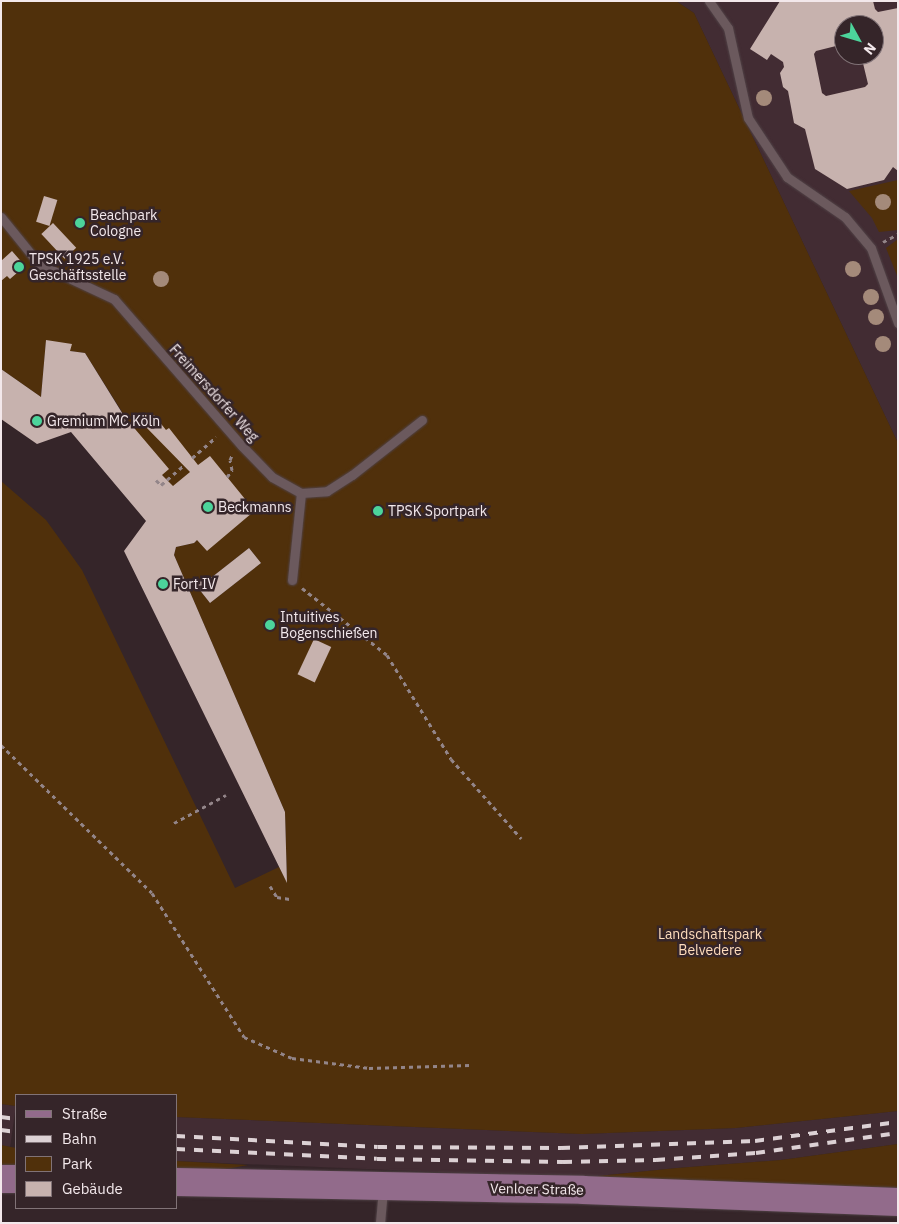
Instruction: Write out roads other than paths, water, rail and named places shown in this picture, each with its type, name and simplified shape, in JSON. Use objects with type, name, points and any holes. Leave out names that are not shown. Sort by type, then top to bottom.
[{"type":"main road","points":[[1,1178],[15,1179]]},
{"type":"main road","name":"Venloer Straße","points":[[178,1182],[583,1190],[898,1202]]},
{"type":"lane","points":[[709,1],[728,28],[748,118],[787,177],[845,217],[871,248],[898,323]]},
{"type":"lane","name":"Freimersdorfer Weg","points":[[1,217],[39,264],[114,299],[272,477],[301,493]]},
{"type":"lane","points":[[292,580],[301,493],[327,491],[352,475],[422,420]]},
{"type":"lane","points":[[380,1223],[383,1187]]},
{"type":"railway","points":[[1,1117],[15,1119]]},
{"type":"railway","points":[[178,1136],[378,1147],[561,1148],[755,1141],[898,1122]]},
{"type":"railway","points":[[1,1130],[15,1132]]},
{"type":"railway","points":[[178,1149],[377,1159],[563,1162],[656,1160],[756,1153],[898,1133]]},
{"type":"place","name":"Beachpark Cologne","points":[[80,223]]},
{"type":"place","name":"TPSK 1925 e.V. Geschäftsstelle","points":[[19,267]]},
{"type":"place","name":"Gremium MC Köln","points":[[37,421]]},
{"type":"place","name":"Beckmanns","points":[[208,507]]},
{"type":"place","name":"TPSK Sportpark","points":[[378,511]]},
{"type":"place","name":"Fort IV","points":[[163,584]]},
{"type":"place","name":"Intuitives Bogenschießen","points":[[270,625]]},
{"type":"park label","name":"Landschaftspark Belvedere","points":[[710,942]]}]
